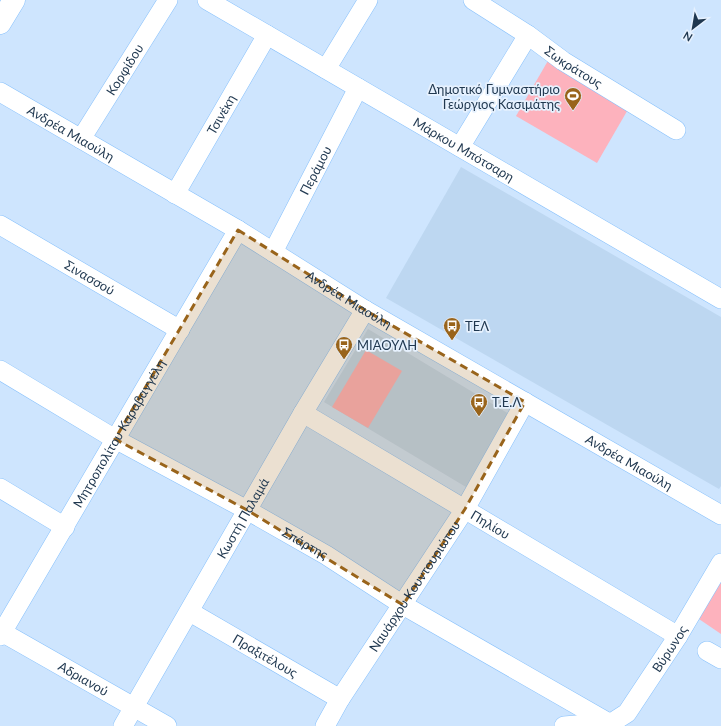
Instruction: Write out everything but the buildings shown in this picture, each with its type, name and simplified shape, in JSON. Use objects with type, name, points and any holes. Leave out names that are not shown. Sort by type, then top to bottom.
[{"type":"street","points":[[0,23],[14,0]]},
{"type":"street","name":"Κορφίδου","points":[[81,139],[168,0]]},
{"type":"street","name":"Μάρκου Μπότσαρη","points":[[207,0],[721,299]]},
{"type":"street","points":[[326,69],[368,0]]},
{"type":"street","name":"Σωκράτους","points":[[473,0],[528,35],[563,61],[676,130]]},
{"type":"street","name":"Τσινέκη","points":[[175,194],[267,35]]},
{"type":"street","points":[[460,147],[528,35]]},
{"type":"street","name":"Περάμου","points":[[273,252],[358,88]]},
{"type":"street","name":"Ανδρέα Μιαούλη","points":[[0,92],[238,230],[364,310],[721,515]]},
{"type":"street","name":"Σινασσού","points":[[0,225],[180,330]]},
{"type":"street","name":"Μητροπολίτου Καραβαγγέλη","points":[[1,633],[65,527],[238,230]]},
{"type":"street","name":"Κωστή Παλαμά","points":[[123,726],[364,310]]},
{"type":"street","name":"Σπάρτης","points":[[0,370],[115,439],[247,510],[326,556],[403,605],[607,722]]},
{"type":"street","name":"Ναυάρχου Κουντουριώτου","points":[[325,726],[340,699],[465,509],[525,402]]},
{"type":"street","name":"Πηλίου","points":[[303,413],[678,636]]},
{"type":"street","points":[[0,488],[65,527]]},
{"type":"street","name":"Βύρωνος","points":[[564,726],[614,722],[627,713],[678,636],[721,563]]},
{"type":"street","name":"Πραξιτέλους","points":[[190,612],[340,699]]},
{"type":"street","name":"Αδριανού","points":[[1,633],[167,726]]},
{"type":"highlighted area","points":[[238,230],[365,310],[525,402],[465,509],[403,605],[247,510],[115,439]]},
{"type":"shaded area","name":"Δημοτικό Γυμναστήριο Γεώργιος Κασιμάτης","points":[[549,59],[630,106],[597,163],[516,116]]},
{"type":"shaded area","points":[[461,167],[721,317],[721,486],[719,489],[386,298]]},
{"type":"shaded area","points":[[368,329],[509,414],[466,487],[324,402]]},
{"type":"shaded area","points":[[366,350],[402,371],[368,428],[332,407]]},
{"type":"shaded area","points":[[721,582],[721,634],[699,619]]},
{"type":"place","name":"Δημοτικό Γυμναστήριο Γεώργιος Κασιμάτης","points":[[573,111]]},
{"type":"place","name":"ΤΕΛ","points":[[452,341]]},
{"type":"place","name":"ΜΙΑΟΥΛΗ","points":[[344,360]]},
{"type":"place","name":"Τ.Ε.Λ","points":[[479,417]]}]
